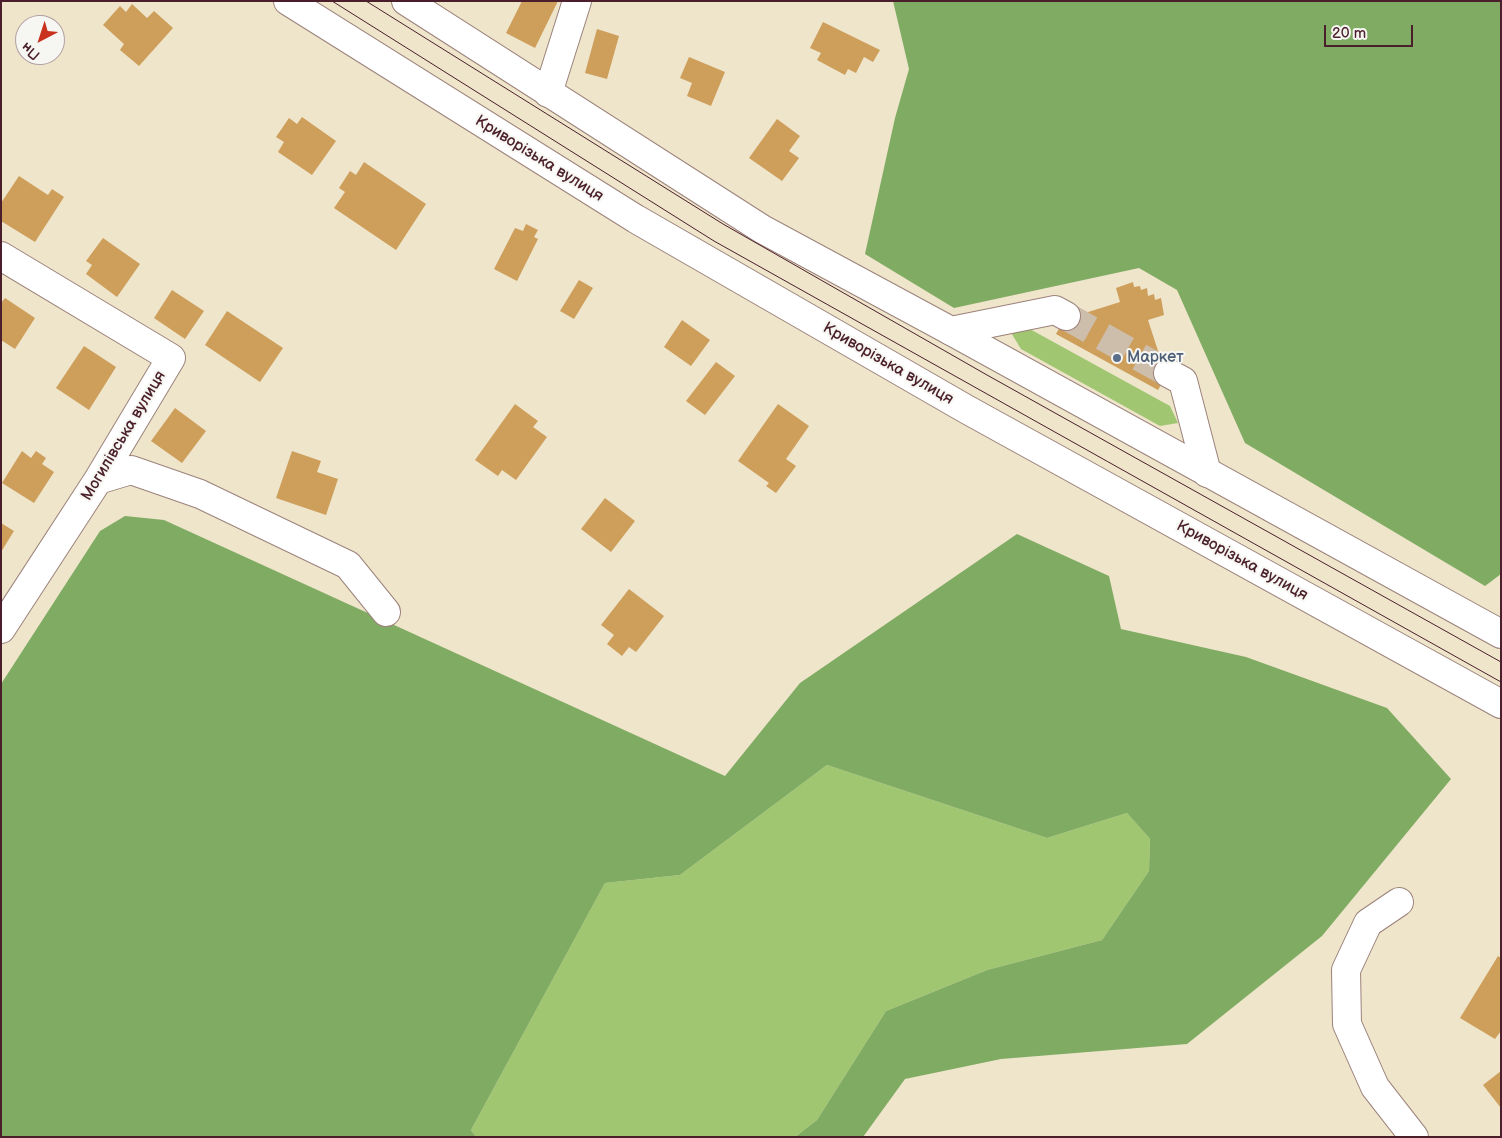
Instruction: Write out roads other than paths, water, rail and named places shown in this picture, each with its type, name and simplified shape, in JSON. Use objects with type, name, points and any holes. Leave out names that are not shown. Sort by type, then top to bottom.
[{"type":"main road","name":"Криворізька вулиця","points":[[288,1],[636,220],[966,409],[1501,704]]},
{"type":"main road","points":[[406,1],[762,229],[1501,634]]},
{"type":"main road","points":[[548,93],[577,1]]},
{"type":"main road","name":"Могилівська вулиця","points":[[1,256],[170,358],[98,480],[1,629]]},
{"type":"main road","points":[[951,331],[1054,310],[1066,316]]},
{"type":"main road","points":[[1168,373],[1184,382],[1206,473]]},
{"type":"main road","points":[[98,480],[131,470],[200,494],[348,565],[386,612]]},
{"type":"main road","points":[[1399,902],[1368,924],[1346,970],[1347,1024],[1375,1086],[1414,1137]]},
{"type":"tunnel","points":[[1066,316],[1168,373]]},
{"type":"tram line","points":[[332,1],[714,241],[1501,682]]},
{"type":"tram line","points":[[366,1],[723,224],[987,375],[1501,662]]},
{"type":"place","name":"Маркет","points":[[1117,358]]}]
